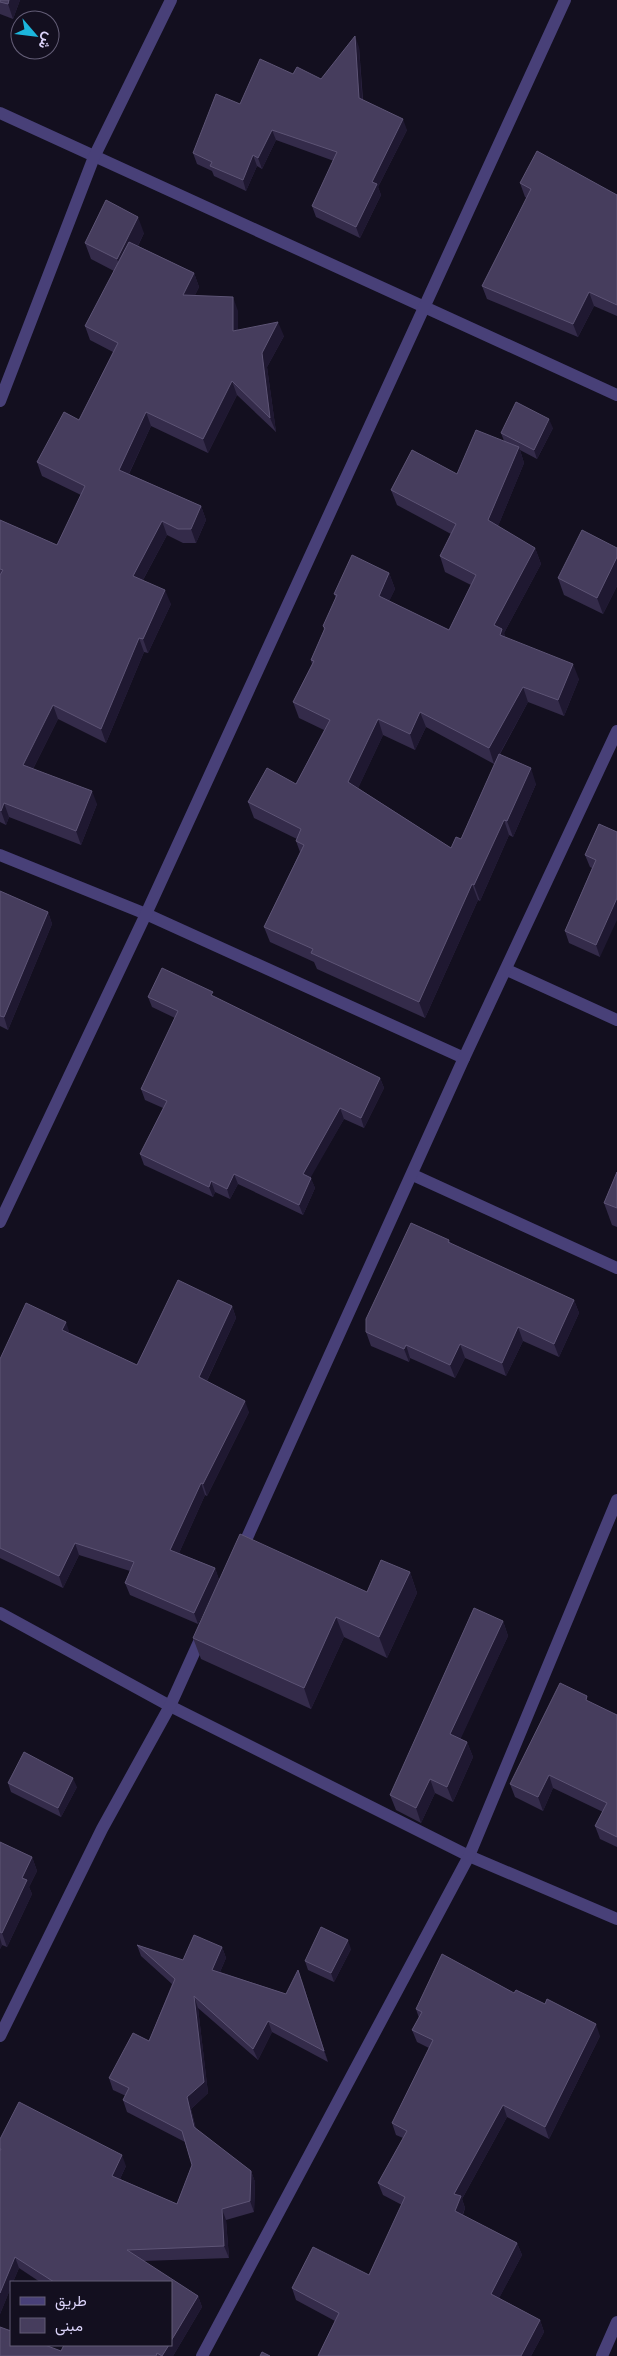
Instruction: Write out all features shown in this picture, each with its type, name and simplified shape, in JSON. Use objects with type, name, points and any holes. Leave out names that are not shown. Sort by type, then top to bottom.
[{"type":"street","points":[[0,401],[94,157],[171,0]]},
{"type":"street","points":[[0,1222],[146,914],[565,0]]},
{"type":"street","points":[[0,113],[424,305],[617,395]]},
{"type":"street","points":[[236,1562],[413,1175],[464,1058],[507,970],[617,731]]},
{"type":"street","points":[[0,855],[146,914],[464,1058]]},
{"type":"street","points":[[507,970],[617,1020]]},
{"type":"street","points":[[413,1175],[617,1268]]},
{"type":"street","points":[[202,2356],[469,1856],[617,1500]]},
{"type":"street","points":[[0,1613],[170,1706],[469,1856],[617,1919]]},
{"type":"street","points":[[0,2036],[102,1829],[170,1706],[207,1625]]},
{"type":"street","points":[[602,2356],[617,2322]]},
{"type":"building","points":[[0,0],[9,0],[8,4],[0,2]]},
{"type":"building","points":[[355,36],[359,98],[403,119],[372,182],[377,184],[356,227],[312,206],[337,152],[272,130],[258,158],[253,155],[243,180],[210,166],[212,162],[193,153],[216,94],[240,104],[260,59],[293,74],[297,67],[321,79]]},
{"type":"building","points":[[537,151],[617,195],[617,305],[589,292],[573,324],[482,286],[531,189],[520,183]]},
{"type":"building","points":[[106,200],[138,217],[117,259],[85,243]]},
{"type":"building","points":[[129,242],[194,273],[183,295],[233,297],[233,331],[278,322],[262,353],[270,418],[232,381],[203,439],[146,412],[119,470],[201,506],[191,529],[178,529],[162,521],[133,576],[165,590],[143,639],[139,638],[101,729],[53,705],[23,765],[92,791],[76,831],[4,803],[0,810],[0,575],[3,570],[0,569],[0,520],[57,545],[85,486],[37,462],[64,412],[79,420],[118,343],[85,326]]},
{"type":"building","points":[[516,402],[549,419],[534,450],[501,433]]},
{"type":"building","points":[[476,430],[519,447],[488,520],[535,548],[494,625],[502,629],[500,635],[573,664],[558,700],[523,687],[489,748],[420,712],[410,734],[378,719],[348,782],[451,848],[456,837],[461,839],[499,754],[531,768],[507,821],[504,820],[474,885],[472,884],[419,1002],[311,953],[313,949],[264,927],[304,845],[296,841],[301,829],[248,802],[267,768],[296,784],[330,720],[293,702],[314,661],[311,660],[337,595],[334,594],[352,555],[389,573],[379,596],[449,630],[476,575],[440,556],[456,524],[391,490],[412,450],[457,474]]},
{"type":"building","points":[[582,530],[617,548],[617,557],[597,598],[558,578]]},
{"type":"building","points":[[599,824],[617,832],[617,898],[596,945],[565,931],[596,860],[585,855]]},
{"type":"building","points":[[0,891],[48,912],[4,1017],[0,1016]]},
{"type":"building","points":[[162,968],[213,992],[211,995],[380,1078],[361,1118],[340,1108],[303,1174],[311,1178],[299,1205],[234,1174],[227,1189],[211,1181],[209,1187],[140,1154],[167,1101],[141,1089],[178,1011],[148,997]]},
{"type":"building","points":[[617,1172],[617,1208],[604,1203]]},
{"type":"building","points":[[411,1223],[574,1300],[554,1344],[518,1327],[502,1363],[460,1344],[450,1365],[406,1345],[404,1349],[366,1332],[366,1319]]},
{"type":"building","points":[[178,1280],[232,1306],[199,1377],[245,1401],[203,1484],[201,1483],[170,1550],[215,1568],[194,1613],[125,1583],[134,1562],[75,1543],[59,1576],[0,1548],[0,1359],[26,1303],[66,1322],[62,1330],[137,1365]]},
{"type":"building","points":[[240,1534],[367,1592],[381,1560],[410,1572],[379,1637],[336,1617],[304,1688],[193,1638]]},
{"type":"building","points":[[474,1608],[503,1621],[450,1734],[467,1742],[447,1787],[430,1779],[416,1808],[390,1795]]},
{"type":"building","points":[[560,1683],[587,1696],[586,1700],[617,1715],[617,1837],[595,1826],[607,1803],[549,1775],[538,1797],[510,1784]]},
{"type":"building","points":[[24,1752],[73,1778],[58,1808],[8,1783]]},
{"type":"building","points":[[0,1842],[32,1857],[22,1878],[27,1880],[2,1933],[0,1932]]},
{"type":"building","points":[[321,1927],[348,1940],[331,1973],[305,1961]]},
{"type":"building","points":[[194,1935],[222,1947],[212,1970],[286,1994],[298,1970],[324,2051],[268,2021],[253,2049],[194,1996],[204,2082],[187,2097],[194,2127],[251,2171],[250,2201],[222,2209],[224,2246],[127,2250],[198,2296],[172,2339],[172,2281],[52,2281],[15,2257],[0,2293],[0,2139],[19,2102],[122,2155],[112,2176],[177,2204],[192,2165],[182,2131],[123,2100],[129,2088],[109,2078],[133,2033],[149,2041],[175,1979],[137,1945],[183,1960]]},
{"type":"building","points":[[442,1954],[514,1993],[516,1990],[545,2004],[547,1999],[596,2024],[545,2127],[503,2105],[454,2194],[461,2196],[455,2211],[517,2243],[491,2294],[540,2320],[521,2356],[318,2356],[339,2313],[292,2288],[313,2247],[369,2275],[405,2197],[378,2183],[407,2131],[392,2123],[433,2040],[412,2030],[422,2012],[416,2009]]},
{"type":"building","points":[[0,2327],[10,2331],[10,2346],[48,2346],[61,2351],[64,2346],[168,2346],[162,2356],[157,2353],[156,2356],[0,2356]]},
{"type":"building","points":[[262,2352],[270,2356],[260,2356]]}]
